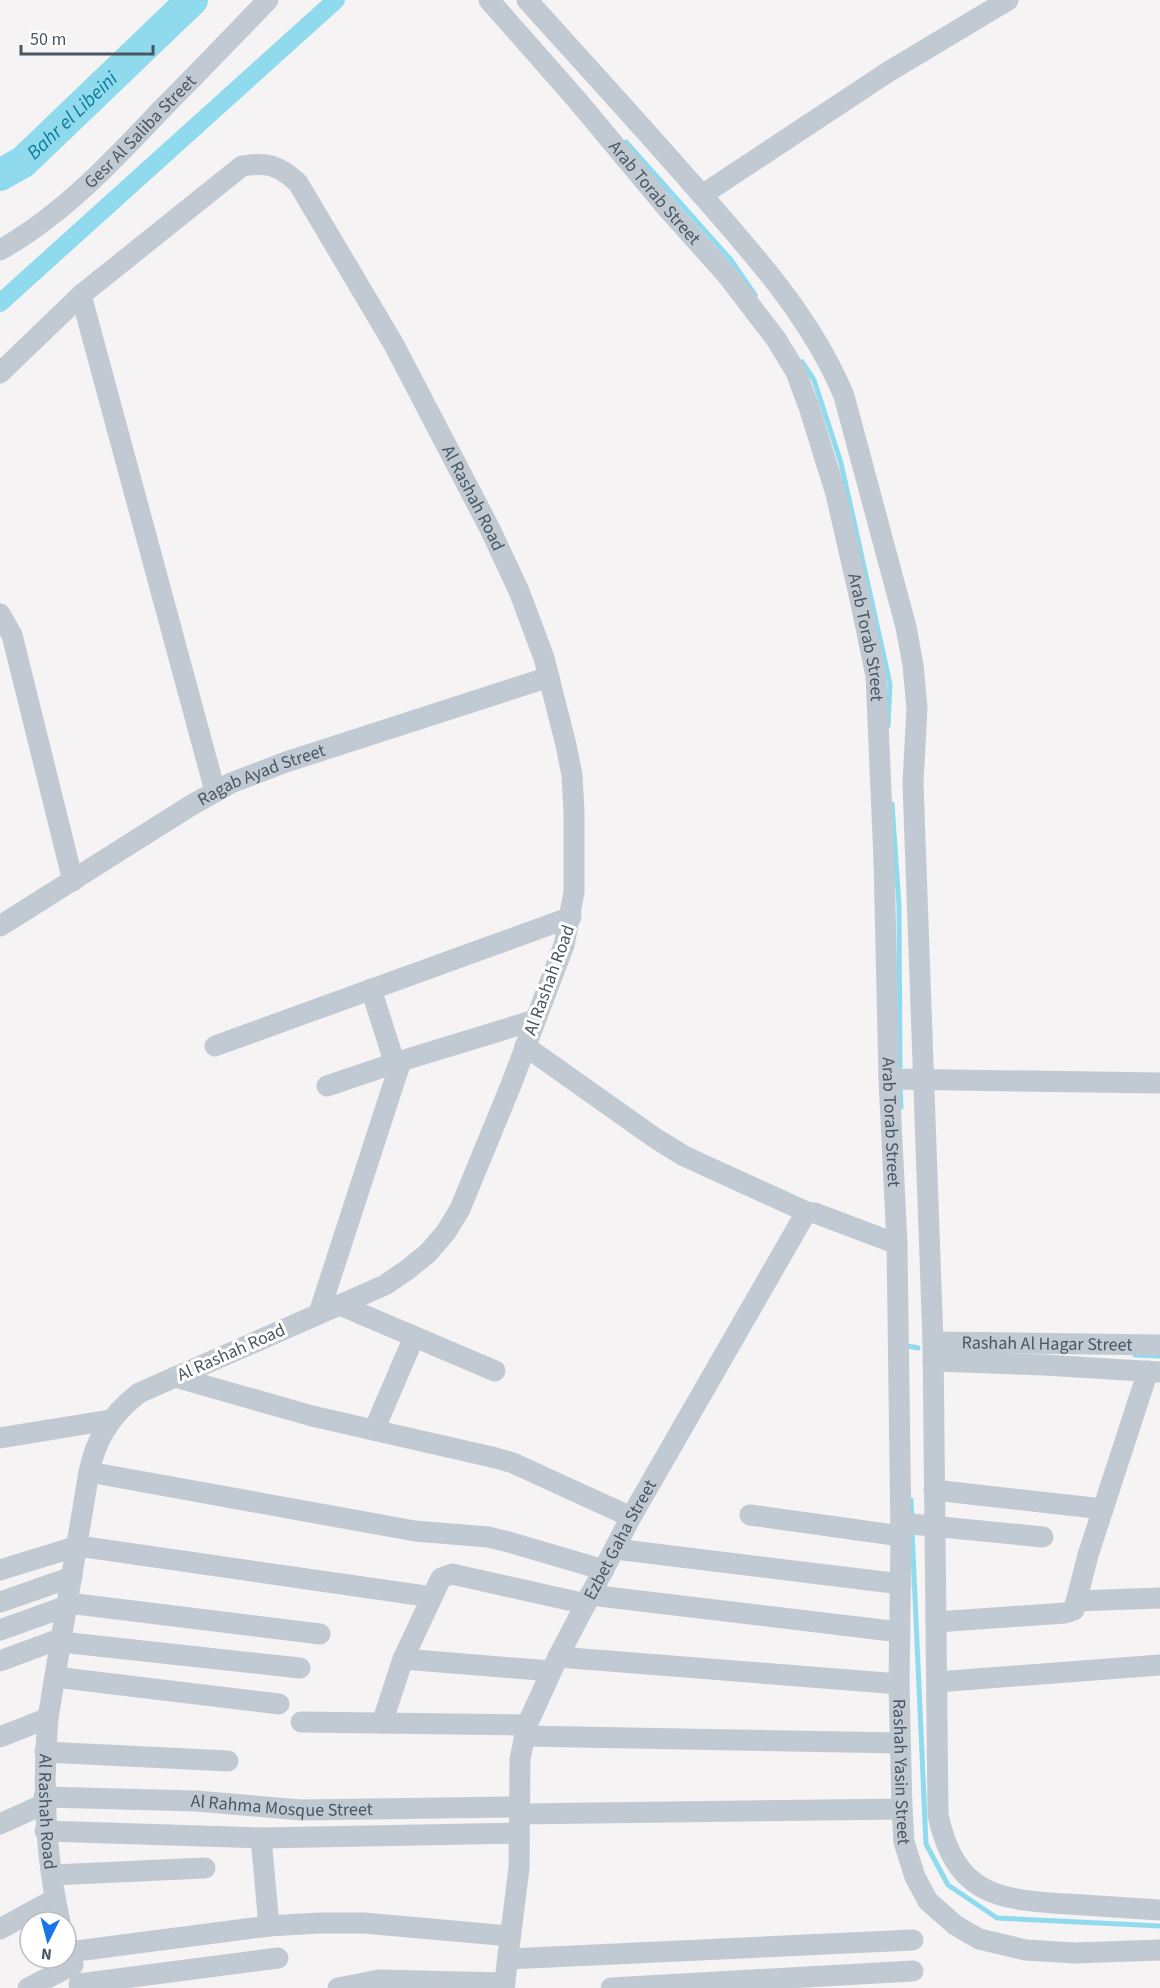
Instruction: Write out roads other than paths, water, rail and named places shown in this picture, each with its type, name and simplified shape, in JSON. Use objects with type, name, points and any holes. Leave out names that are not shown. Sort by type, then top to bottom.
[{"type":"street","name":"Gesr Al Saliba Street","points":[[0,250],[52,213],[111,162],[268,0]]},
{"type":"street","name":"Arab Torab Street","points":[[489,0],[727,275],[776,339],[795,372],[836,494],[876,676],[884,860],[933,1352]]},
{"type":"street","name":"Arab Torab Street","points":[[527,0],[748,248],[786,297],[831,364],[844,396],[897,591],[913,665],[916,708],[906,1080],[897,1244],[915,1391]]},
{"type":"street","points":[[702,195],[888,72],[1008,0]]},
{"type":"street","name":"Al Rashah Road","points":[[0,372],[81,295],[242,166],[257,163],[272,165],[286,172],[297,183],[393,343],[490,529],[519,591],[544,658],[572,775],[575,867],[571,917],[564,945],[511,1085],[460,1209],[446,1232],[428,1253],[385,1285],[139,1393],[123,1405],[100,1436],[93,1454],[48,1718],[45,1752],[45,1831],[57,1910]]},
{"type":"street","points":[[81,295],[215,792]]},
{"type":"street","points":[[0,614],[12,635],[73,881]]},
{"type":"street","name":"Ragab Ayad Street","points":[[0,926],[215,792],[255,773],[549,677]]},
{"type":"street","points":[[215,1046],[571,917]]},
{"type":"street","points":[[319,1313],[398,1063],[371,989]]},
{"type":"street","points":[[327,1086],[534,1020]]},
{"type":"street","points":[[525,1046],[684,1156],[809,1213],[815,1213],[897,1244]]},
{"type":"street","points":[[906,1080],[1160,1083]]},
{"type":"street","name":"Ezbet Gaha Street","points":[[504,1986],[519,1868],[520,1759],[526,1731],[555,1664],[631,1517],[804,1216],[809,1213]]},
{"type":"street","points":[[340,1305],[495,1371]]},
{"type":"street","points":[[374,1430],[414,1336]]},
{"type":"street","name":"Rashah Al Hagar Street","points":[[933,1352],[1160,1345]]},
{"type":"street","name":"Rashah Al Hagar Street","points":[[933,1352],[1154,1372]]},
{"type":"street","name":"Rashah Yasin Street","points":[[933,1352],[915,1391],[914,1527],[901,1584],[902,1809],[904,1842],[915,1878],[928,1901],[955,1925],[979,1939],[1026,1950],[1075,1953],[1160,1950]]},
{"type":"street","points":[[936,1622],[1071,1613],[1076,1607],[1088,1555],[1103,1509],[1154,1372]]},
{"type":"street","points":[[175,1377],[293,1411],[513,1463],[631,1517]]},
{"type":"street","name":"Rashah Yasin Street","points":[[915,1391],[934,1490],[914,1527],[936,1622],[938,1815],[944,1841],[956,1864],[974,1882],[997,1895],[1023,1901],[1160,1910]]},
{"type":"street","points":[[0,1438],[110,1420]]},
{"type":"street","points":[[90,1472],[404,1529],[488,1537],[604,1570]]},
{"type":"street","points":[[934,1490],[1103,1509]]},
{"type":"street","points":[[750,1515],[1043,1538]]},
{"type":"street","points":[[0,1570],[78,1546],[432,1597]]},
{"type":"street","points":[[615,1549],[901,1584]]},
{"type":"street","points":[[382,1723],[403,1659],[432,1597],[441,1578],[452,1574],[588,1599],[900,1632]]},
{"type":"street","points":[[0,1602],[72,1576]]},
{"type":"street","points":[[1076,1601],[1160,1598]]},
{"type":"street","points":[[0,1630],[68,1604],[320,1634]]},
{"type":"street","points":[[0,1661],[61,1640],[300,1668]]},
{"type":"street","points":[[403,1659],[555,1664],[900,1684]]},
{"type":"street","points":[[937,1682],[1160,1665]]},
{"type":"street","points":[[55,1677],[279,1704]]},
{"type":"street","points":[[0,1737],[48,1718]]},
{"type":"street","points":[[301,1722],[382,1723],[526,1731],[900,1743]]},
{"type":"street","points":[[45,1752],[228,1761]]},
{"type":"street","points":[[0,1824],[44,1801]]},
{"type":"street","name":"Al Rahma Mosque Street","points":[[44,1801],[196,1801],[301,1810],[519,1818]]},
{"type":"street","points":[[45,1831],[261,1838],[519,1818],[902,1809]]},
{"type":"street","points":[[261,1838],[269,1926]]},
{"type":"street","points":[[52,1875],[205,1868]]},
{"type":"street","points":[[0,1929],[55,1899]]},
{"type":"street","points":[[78,1965],[269,1926],[364,1923],[510,1936]]},
{"type":"street","points":[[508,1959],[913,1940]]},
{"type":"street","points":[[78,1966],[278,1958]]},
{"type":"street","points":[[28,1988],[66,1970]]},
{"type":"street","points":[[611,1988],[913,1971]]},
{"type":"street","points":[[338,1988],[379,1980],[504,1986]]},
{"type":"waterway","name":"Bahr el Libeini","points":[[0,175],[23,162],[192,0]]},
{"type":"waterway","points":[[0,303],[336,0]]},
{"type":"waterway","points":[[626,142],[731,260],[755,295]]},
{"type":"waterway","points":[[802,362],[814,380],[841,463],[890,684],[888,726]]},
{"type":"waterway","points":[[892,804],[899,905],[900,1074]]},
{"type":"waterway","points":[[900,1083],[901,1107]]},
{"type":"waterway","points":[[908,1346],[918,1348]]},
{"type":"waterway","points":[[1135,1355],[1160,1356]]},
{"type":"waterway","points":[[911,1500],[912,1521]]},
{"type":"waterway","points":[[912,1530],[926,1844],[948,1885],[997,1918],[1160,1926]]}]
